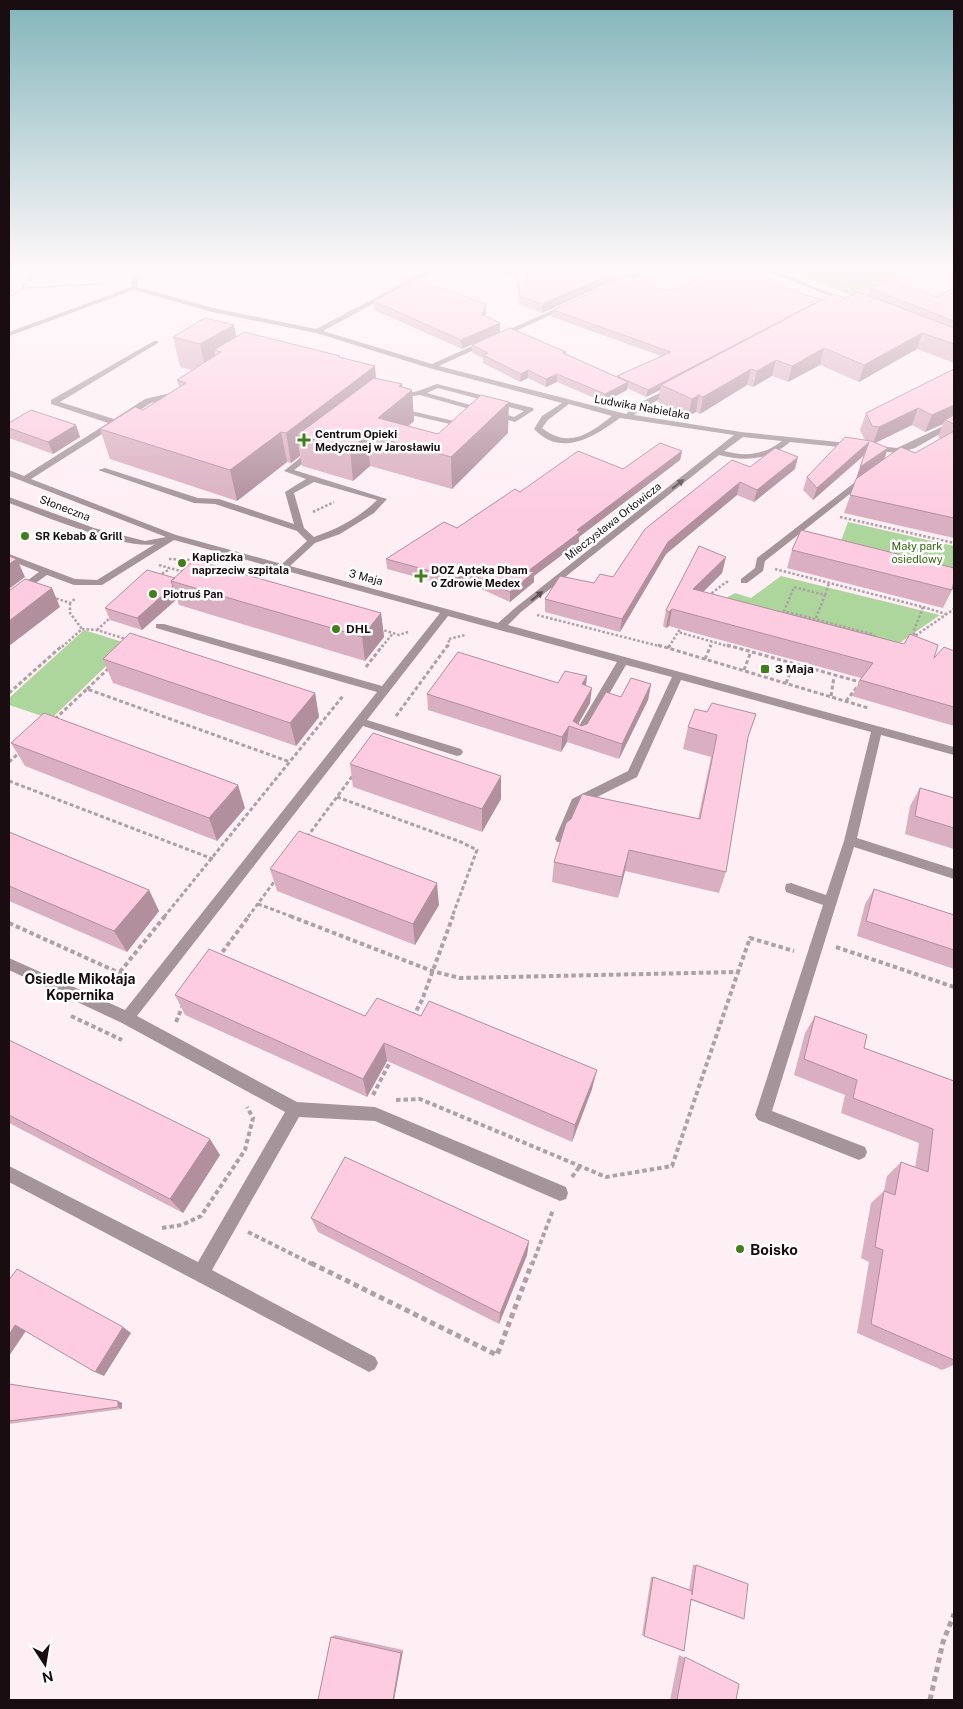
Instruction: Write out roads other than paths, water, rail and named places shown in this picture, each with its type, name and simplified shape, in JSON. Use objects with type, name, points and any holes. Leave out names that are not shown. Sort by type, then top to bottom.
[{"type":"street","points":[[114,422],[54,402],[143,350]]},
{"type":"street","name":"Ludwika Nabielaka","points":[[379,350],[566,403],[622,416],[897,455],[954,423]]},
{"type":"street","points":[[432,366],[469,350]]},
{"type":"street","points":[[566,403],[545,418],[538,429],[547,438],[579,441],[595,434],[622,416],[684,383]]},
{"type":"street","points":[[390,398],[420,393],[438,386],[530,410],[515,420],[420,393]]},
{"type":"street","points":[[25,479],[148,401],[184,391]]},
{"type":"street","points":[[384,406],[474,427]]},
{"type":"street","name":"Mieczysława Orłowicza","points":[[500,627],[526,604],[741,434]]},
{"type":"street","points":[[717,452],[736,457],[765,456],[776,451],[791,439]]},
{"type":"street","points":[[312,540],[299,524],[289,492],[286,473],[321,445]]},
{"type":"street","points":[[102,470],[197,502],[216,501],[299,524]]},
{"type":"street","points":[[284,567],[312,540],[338,532],[370,511],[383,499],[288,471]]},
{"type":"street","points":[[744,580],[760,569],[760,560],[874,472]]},
{"type":"street","name":"3 Maja","points":[[9,473],[173,537],[954,751]]},
{"type":"street","points":[[289,492],[313,479]]},
{"type":"street","name":"Słoneczna","points":[[9,500],[90,530],[145,544],[173,537]]},
{"type":"street","points":[[9,557],[74,582],[98,583],[173,537]]},
{"type":"street","points":[[9,598],[46,571]]},
{"type":"street","points":[[127,1018],[446,612]]},
{"type":"street","points":[[160,626],[383,690]]},
{"type":"street","points":[[579,736],[623,661]]},
{"type":"street","points":[[561,838],[576,802],[633,774],[678,676]]},
{"type":"street","points":[[359,721],[457,752]]},
{"type":"street","points":[[859,1152],[763,1115],[850,841],[877,730]]},
{"type":"street","points":[[850,841],[954,874]]},
{"type":"street","points":[[791,888],[830,902]]},
{"type":"street","points":[[9,964],[127,1018],[295,1109],[375,1114],[560,1193]]},
{"type":"street","points":[[201,1272],[231,1223],[295,1109]]},
{"type":"street","points":[[9,1174],[201,1272],[369,1363]]},
{"type":"place","name":"Centrum Opieki Medycznej w Jarosławiu","points":[[304,440]]},
{"type":"place","name":"SR Kebab & Grill","points":[[25,536]]},
{"type":"place","name":"Kapliczka naprzeciw szpitala","points":[[182,563]]},
{"type":"place","name":"DOZ Apteka Dbam o Zdrowie Medex","points":[[421,576]]},
{"type":"place","name":"Piotruś Pan","points":[[153,594]]},
{"type":"place","name":"DHL","points":[[336,629]]},
{"type":"place","name":"3 Maja","points":[[765,669]]},
{"type":"place","name":"Boisko","points":[[740,1249]]},
{"type":"district","name":"Osiedle Mikołaja Kopernika","points":[[80,988]]},
{"type":"park label","name":"Mały park osiedlowy","points":[[917,552]]}]
